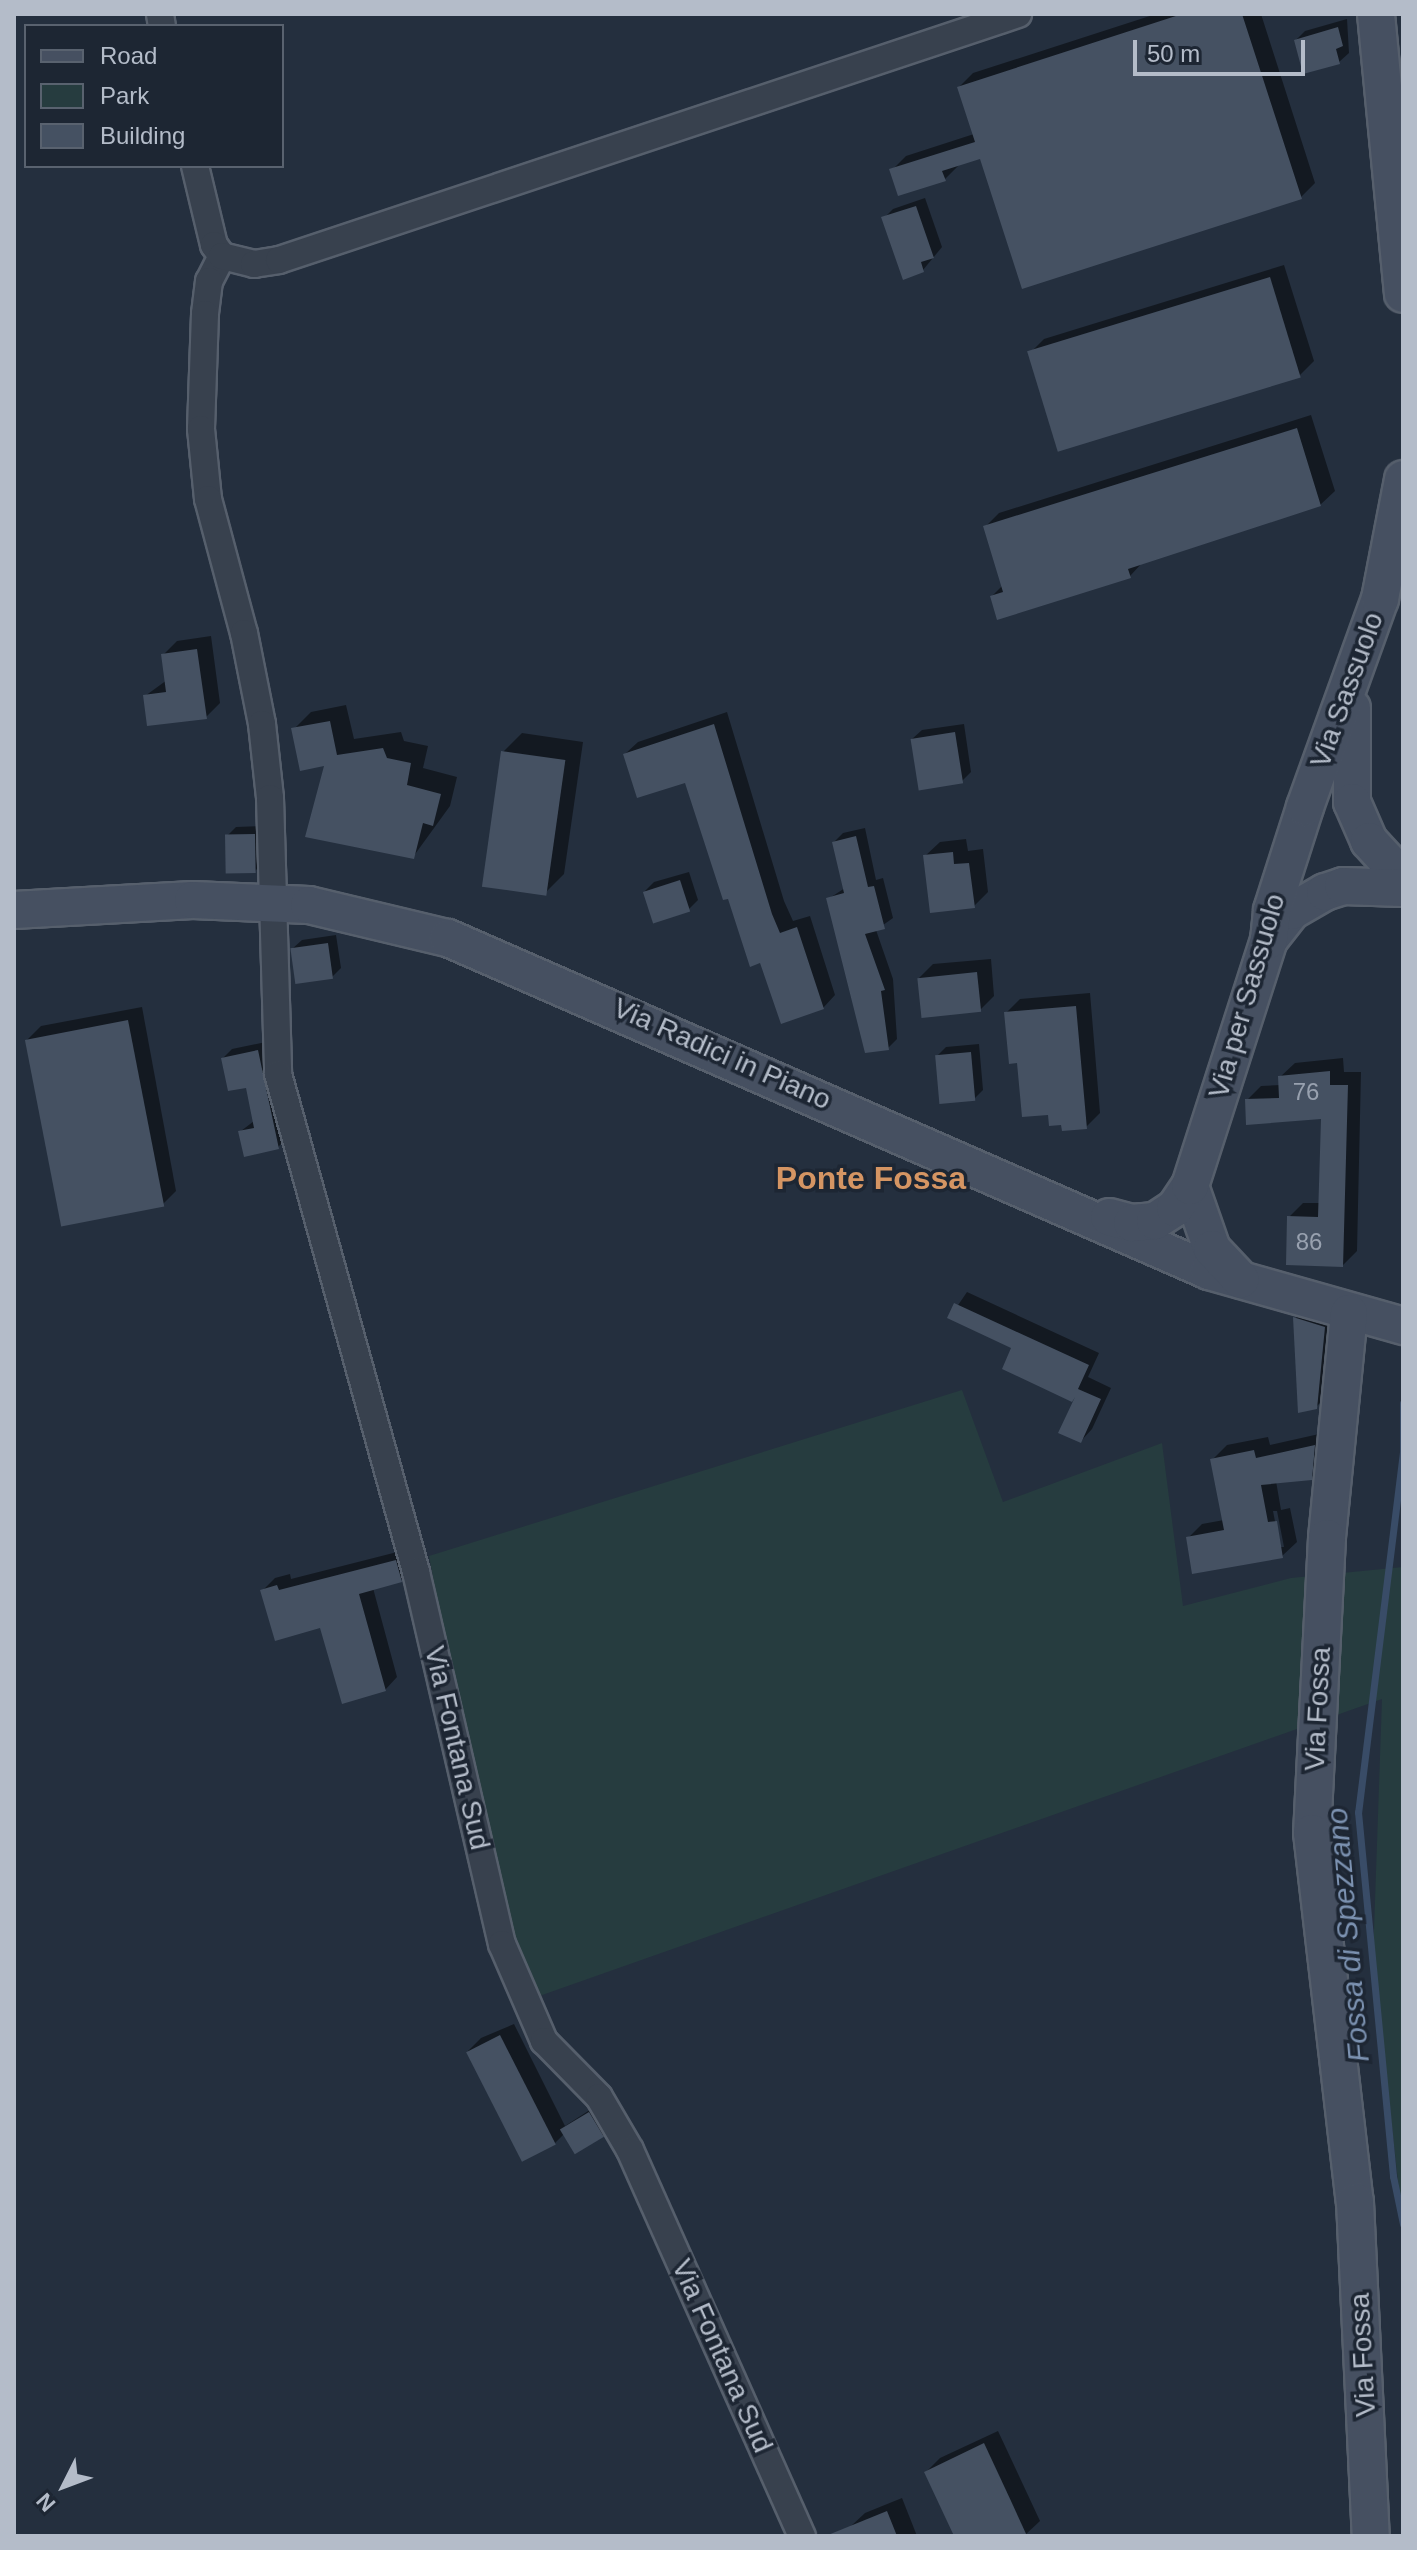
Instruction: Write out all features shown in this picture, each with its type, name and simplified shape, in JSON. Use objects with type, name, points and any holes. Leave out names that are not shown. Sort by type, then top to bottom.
[{"type":"street","points":[[195,168],[214,245],[222,256],[254,264],[279,260],[1018,14]]},
{"type":"street","points":[[1376,14],[1403,294]]},
{"type":"street","name":"Via Fontana Sud","points":[[222,256],[207,292],[201,429],[208,499],[244,633],[262,724],[270,798],[278,1074],[416,1572],[502,1944],[544,2041],[599,2097],[630,2150],[802,2536]]},
{"type":"street","name":"Via Sassuolo","points":[[1305,807],[1380,599],[1403,479]]},
{"type":"street","points":[[1355,674],[1348,742],[1352,802],[1369,841],[1399,881]]},
{"type":"street","name":"Via per Sassuolo","points":[[1190,1186],[1269,940],[1272,910],[1305,807]]},
{"type":"street","points":[[1269,940],[1292,911],[1325,892],[1343,886],[1399,881]]},
{"type":"street","name":"Via Radici in Piano","points":[[14,910],[193,900],[309,905],[448,938],[1241,1280],[1394,1324]]},
{"type":"street","points":[[1073,1208],[1132,1223],[1155,1221],[1175,1208],[1190,1186]]},
{"type":"street","points":[[1190,1186],[1212,1249],[1241,1280]]},
{"type":"street","name":"Via Fossa","points":[[1349,1313],[1327,1538],[1312,1833],[1355,2202],[1371,2536]]},
{"type":"green space","points":[[962,1390],[1003,1502],[1162,1443],[1183,1606],[1291,1578],[1403,1567],[1403,2225],[1373,1959],[1382,1699],[528,2000],[501,1938],[429,1556]]},
{"type":"building","points":[[1182,14],[1242,14],[1302,199],[1022,289],[980,159],[942,171],[946,181],[898,196],[889,169],[975,142],[957,87]]},
{"type":"building","points":[[1338,27],[1343,46],[1336,49],[1340,64],[1303,74],[1294,40]]},
{"type":"building","points":[[916,206],[934,258],[921,262],[924,272],[903,280],[881,217]]},
{"type":"building","points":[[1270,277],[1301,377],[1058,452],[1027,351]]},
{"type":"building","points":[[1297,428],[1321,506],[1128,569],[1131,578],[997,620],[990,596],[1003,592],[983,526]]},
{"type":"building","points":[[197,649],[207,719],[147,726],[143,695],[166,692],[161,654]]},
{"type":"building","points":[[330,721],[337,755],[383,748],[387,758],[411,763],[407,785],[441,794],[433,826],[423,823],[414,859],[305,837],[324,766],[300,771],[291,728]]},
{"type":"building","points":[[714,724],[772,914],[780,933],[797,927],[824,1009],[781,1024],[760,963],[750,967],[728,899],[723,900],[685,783],[637,798],[623,754]]},
{"type":"building","points":[[955,732],[963,783],[919,790],[911,739]]},
{"type":"building","points":[[501,751],[565,760],[546,896],[482,887]]},
{"type":"building","points":[[255,834],[256,873],[226,874],[225,835]]},
{"type":"building","points":[[856,836],[868,887],[874,886],[885,929],[865,934],[885,990],[881,991],[889,1050],[865,1053],[826,898],[844,893],[832,842]]},
{"type":"building","points":[[953,852],[954,864],[969,863],[975,908],[930,913],[923,855]]},
{"type":"building","points":[[680,880],[690,911],[653,923],[643,892]]},
{"type":"building","points":[[328,943],[333,979],[295,984],[290,948]]},
{"type":"building","points":[[977,972],[981,1012],[922,1018],[917,978]]},
{"type":"building","points":[[1076,1006],[1087,1129],[1062,1131],[1061,1125],[1049,1126],[1048,1115],[1022,1117],[1017,1063],[1009,1064],[1004,1012]]},
{"type":"building","points":[[128,1020],[164,1207],[61,1227],[25,1040]]},
{"type":"building","points":[[258,1050],[279,1149],[244,1157],[238,1131],[254,1128],[246,1088],[228,1091],[221,1058]]},
{"type":"building","points":[[971,1052],[975,1101],[939,1104],[935,1055]]},
{"type":"building","points":[[1330,1071],[1330,1085],[1348,1085],[1343,1267],[1286,1265],[1287,1216],[1318,1217],[1321,1119],[1246,1125],[1245,1099],[1279,1098],[1278,1076]]},
{"type":"building","points":[[954,1303],[1089,1365],[1078,1389],[1101,1399],[1081,1443],[1058,1433],[1075,1397],[1072,1402],[1002,1369],[1011,1348],[947,1318]]},
{"type":"building","points":[[1293,1317],[1325,1327],[1317,1409],[1298,1413]]},
{"type":"building","points":[[1315,1445],[1312,1480],[1261,1485],[1268,1522],[1277,1521],[1283,1558],[1192,1574],[1186,1537],[1224,1530],[1210,1459],[1254,1450],[1256,1458]]},
{"type":"building","points":[[396,1560],[402,1582],[359,1594],[386,1691],[342,1704],[320,1628],[275,1641],[260,1590],[277,1585],[279,1590]]},
{"type":"building","points":[[500,2035],[556,2145],[522,2162],[466,2052]]},
{"type":"building","points":[[589,2112],[604,2137],[575,2154],[560,2130]]},
{"type":"building","points":[[984,2443],[1027,2536],[954,2536],[924,2472]]},
{"type":"building","points":[[887,2511],[897,2536],[828,2536],[828,2535]]},
{"type":"waterway","name":"Fossa di Spezzano","points":[[1403,1403],[1403,1452],[1358,1812],[1393,2176],[1403,2224]]},
{"type":"district","name":"Ponte Fossa","points":[[871,1178]]}]
